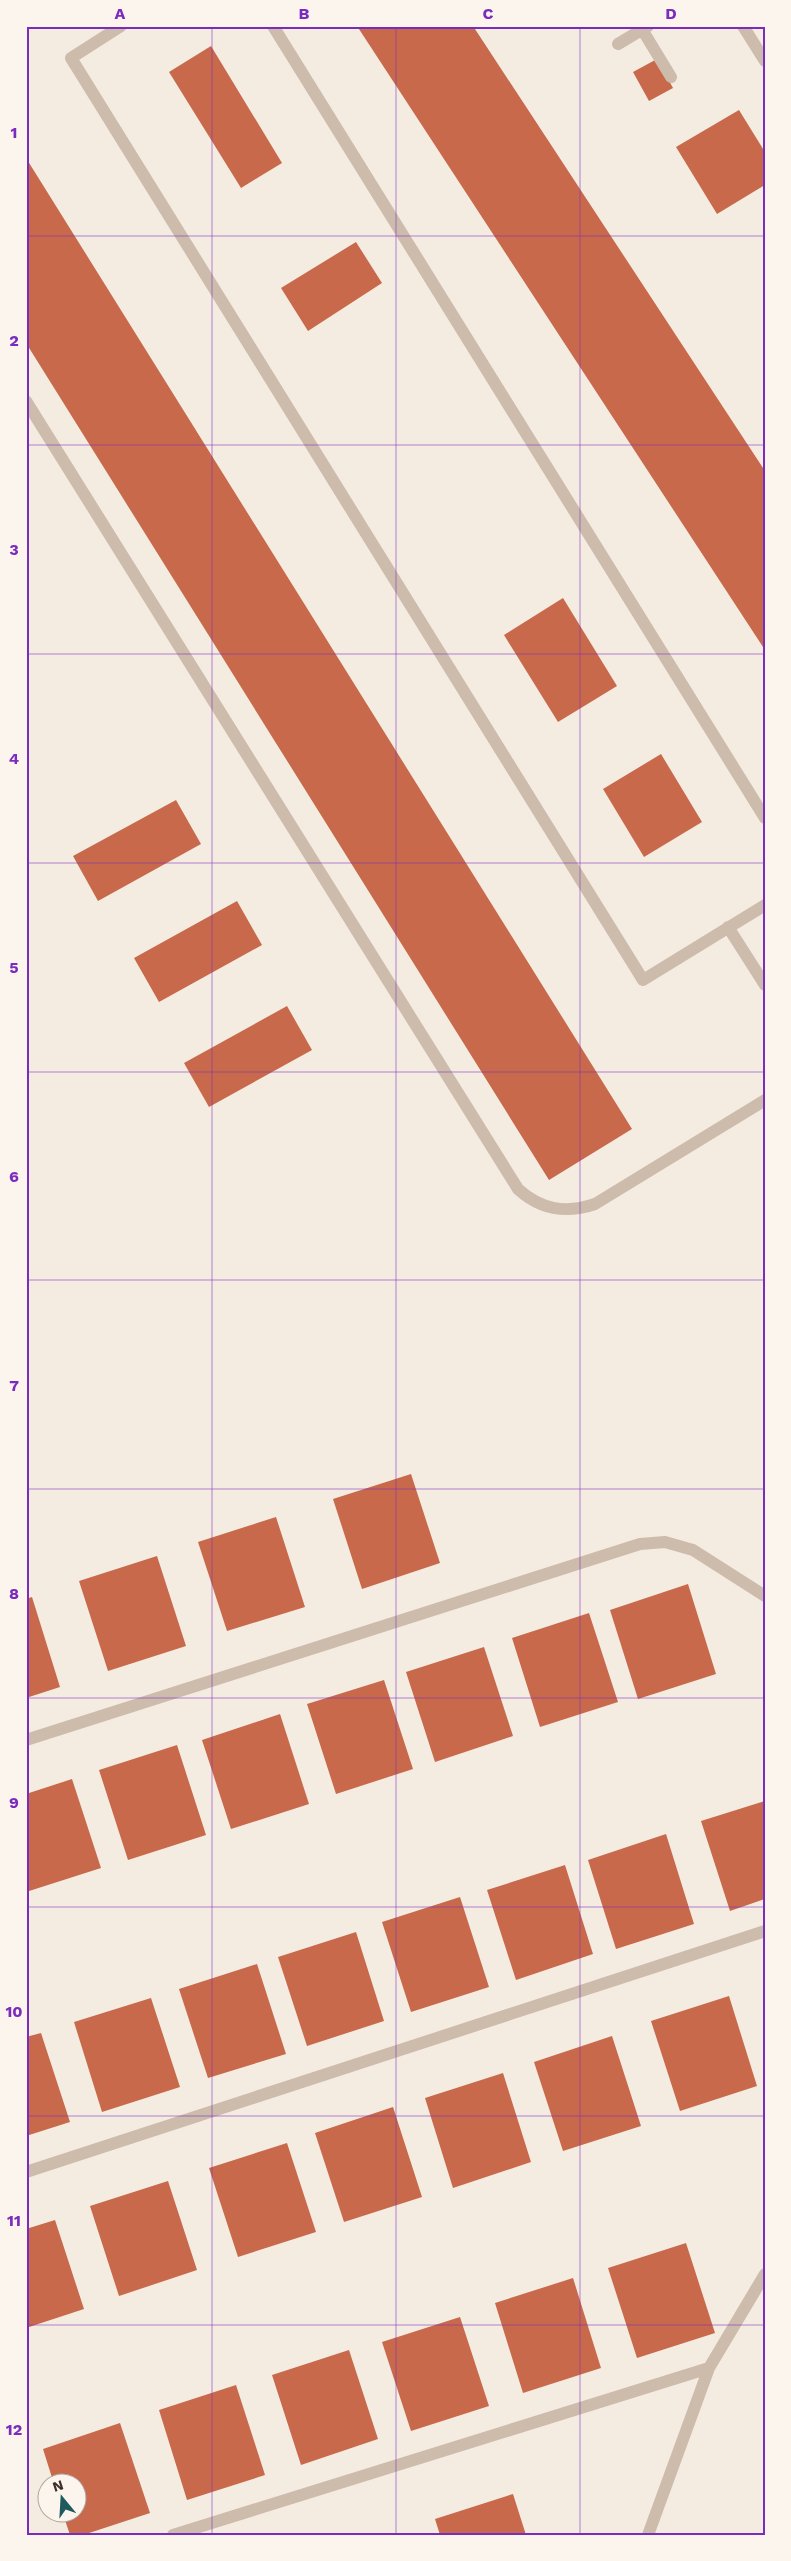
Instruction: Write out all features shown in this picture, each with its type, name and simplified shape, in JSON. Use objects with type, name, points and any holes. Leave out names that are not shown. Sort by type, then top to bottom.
[{"type":"street","points":[[121,26],[70,58],[643,980],[765,905]]},
{"type":"street","points":[[273,26],[765,818]]},
{"type":"street","points":[[743,26],[765,61]]},
{"type":"street","points":[[618,44],[643,27],[671,77]]},
{"type":"street","points":[[26,401],[518,1189],[540,1205],[552,1209],[574,1210],[595,1204],[765,1100]]},
{"type":"street","points":[[728,927],[765,985]]},
{"type":"street","points":[[26,1740],[640,1544],[665,1542],[693,1550],[765,1596]]},
{"type":"street","points":[[26,2172],[765,1931]]},
{"type":"street","points":[[648,2535],[709,2368],[765,2274]]},
{"type":"street","points":[[173,2535],[709,2368]]},
{"type":"building","points":[[357,26],[473,26],[765,471],[765,650]]},
{"type":"building","points":[[211,46],[282,163],[241,188],[169,72]]},
{"type":"building","points":[[657,59],[673,88],[649,101],[633,72]]},
{"type":"building","points":[[739,110],[765,152],[765,185],[717,214],[676,147]]},
{"type":"building","points":[[26,158],[632,1129],[549,1180],[26,343]]},
{"type":"building","points":[[356,242],[382,283],[308,331],[281,288]]},
{"type":"building","points":[[563,598],[617,686],[558,722],[504,635]]},
{"type":"building","points":[[661,754],[702,822],[644,857],[603,789]]},
{"type":"building","points":[[176,800],[201,844],[98,901],[73,856]]},
{"type":"building","points":[[237,901],[262,945],[159,1002],[134,958]]},
{"type":"building","points":[[287,1006],[312,1050],[209,1107],[184,1063]]},
{"type":"building","points":[[411,1474],[440,1563],[362,1589],[333,1499]]},
{"type":"building","points":[[276,1517],[305,1607],[227,1631],[198,1542]]},
{"type":"building","points":[[157,1556],[186,1646],[108,1671],[79,1581]]},
{"type":"building","points":[[688,1584],[716,1674],[638,1699],[610,1610]]},
{"type":"building","points":[[32,1597],[60,1687],[26,1698],[26,1599]]},
{"type":"building","points":[[589,1613],[618,1702],[540,1727],[512,1638]]},
{"type":"building","points":[[484,1647],[513,1736],[435,1762],[406,1672]]},
{"type":"building","points":[[384,1680],[413,1769],[336,1794],[307,1704]]},
{"type":"building","points":[[280,1714],[309,1804],[231,1829],[202,1740]]},
{"type":"building","points":[[177,1745],[206,1835],[128,1860],[99,1770]]},
{"type":"building","points":[[72,1779],[101,1868],[26,1892],[26,1794]]},
{"type":"building","points":[[765,1801],[765,1899],[730,1911],[701,1821]]},
{"type":"building","points":[[666,1834],[694,1924],[616,1949],[588,1860]]},
{"type":"building","points":[[565,1865],[593,1954],[516,1980],[487,1890]]},
{"type":"building","points":[[460,1897],[489,1987],[411,2012],[382,1922]]},
{"type":"building","points":[[356,1932],[384,2021],[307,2046],[278,1957]]},
{"type":"building","points":[[257,1964],[286,2054],[208,2078],[179,1989]]},
{"type":"building","points":[[729,1996],[757,2086],[680,2111],[651,2021]]},
{"type":"building","points":[[151,1998],[180,2087],[102,2112],[74,2022]]},
{"type":"building","points":[[41,2033],[70,2122],[26,2136],[26,2037]]},
{"type":"building","points":[[612,2036],[641,2126],[563,2151],[534,2062]]},
{"type":"building","points":[[503,2073],[531,2162],[453,2188],[425,2098]]},
{"type":"building","points":[[393,2107],[422,2197],[344,2222],[315,2133]]},
{"type":"building","points":[[287,2143],[316,2232],[238,2257],[209,2168]]},
{"type":"building","points":[[168,2181],[197,2270],[119,2296],[90,2206]]},
{"type":"building","points":[[55,2220],[84,2309],[26,2328],[26,2229]]},
{"type":"building","points":[[686,2243],[715,2333],[637,2358],[608,2268]]},
{"type":"building","points":[[573,2278],[601,2368],[523,2393],[495,2303]]},
{"type":"building","points":[[460,2317],[489,2406],[411,2431],[382,2342]]},
{"type":"building","points":[[349,2350],[378,2439],[301,2465],[272,2375]]},
{"type":"building","points":[[236,2385],[265,2475],[187,2500],[159,2410]]},
{"type":"building","points":[[120,2423],[150,2513],[83,2535],[70,2535],[66,2524],[88,2524],[88,2474],[51,2474],[43,2449]]},
{"type":"building","points":[[513,2494],[526,2535],[440,2535],[435,2519]]}]
